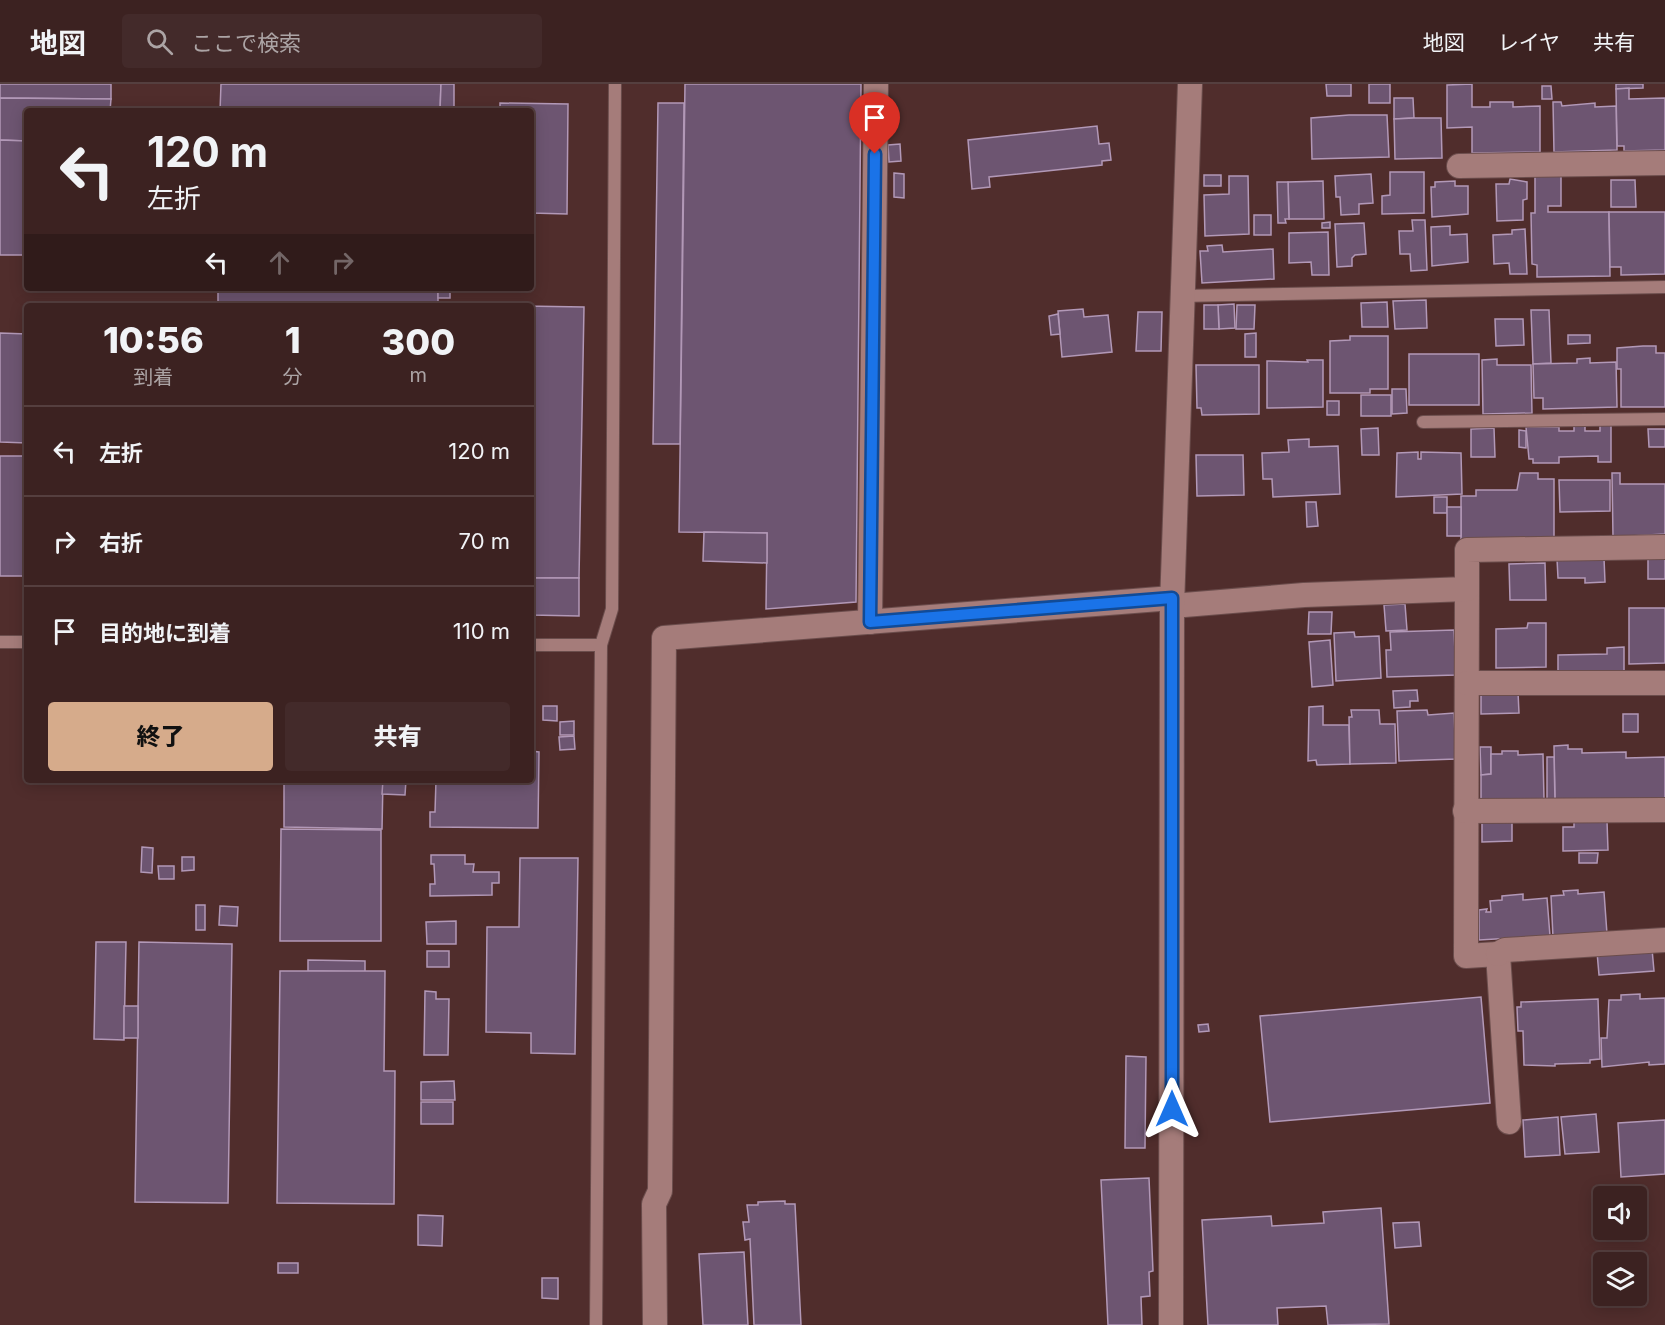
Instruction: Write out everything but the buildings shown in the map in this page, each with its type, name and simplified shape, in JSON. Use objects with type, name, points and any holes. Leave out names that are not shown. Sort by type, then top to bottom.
[{"type":"street","points":[[870,622],[876,84]]},
{"type":"street","points":[[1171,1325],[1172,602],[1180,296],[1190,84]]},
{"type":"street","points":[[1459,166],[1665,163]]},
{"type":"street","points":[[1665,547],[1467,550],[1465,811],[1466,956],[1498,954],[1505,950],[1665,940]]},
{"type":"street","points":[[655,1325],[654,1204],[660,1191],[664,638],[1172,602],[1467,589]]},
{"type":"street","points":[[1467,683],[1665,683]]},
{"type":"street","points":[[1465,811],[1665,810]]},
{"type":"street","points":[[1498,954],[1509,1122]]},
{"type":"lane","points":[[596,1325],[601,645],[612,609],[615,84]]},
{"type":"lane","points":[[1180,296],[1665,287]]},
{"type":"lane","points":[[1423,422],[1665,419]]},
{"type":"lane","points":[[0,642],[24,642]]},
{"type":"lane","points":[[534,645],[601,645]]},
{"type":"route","points":[[875,154],[870,622],[1172,598],[1172,1109]]}]
